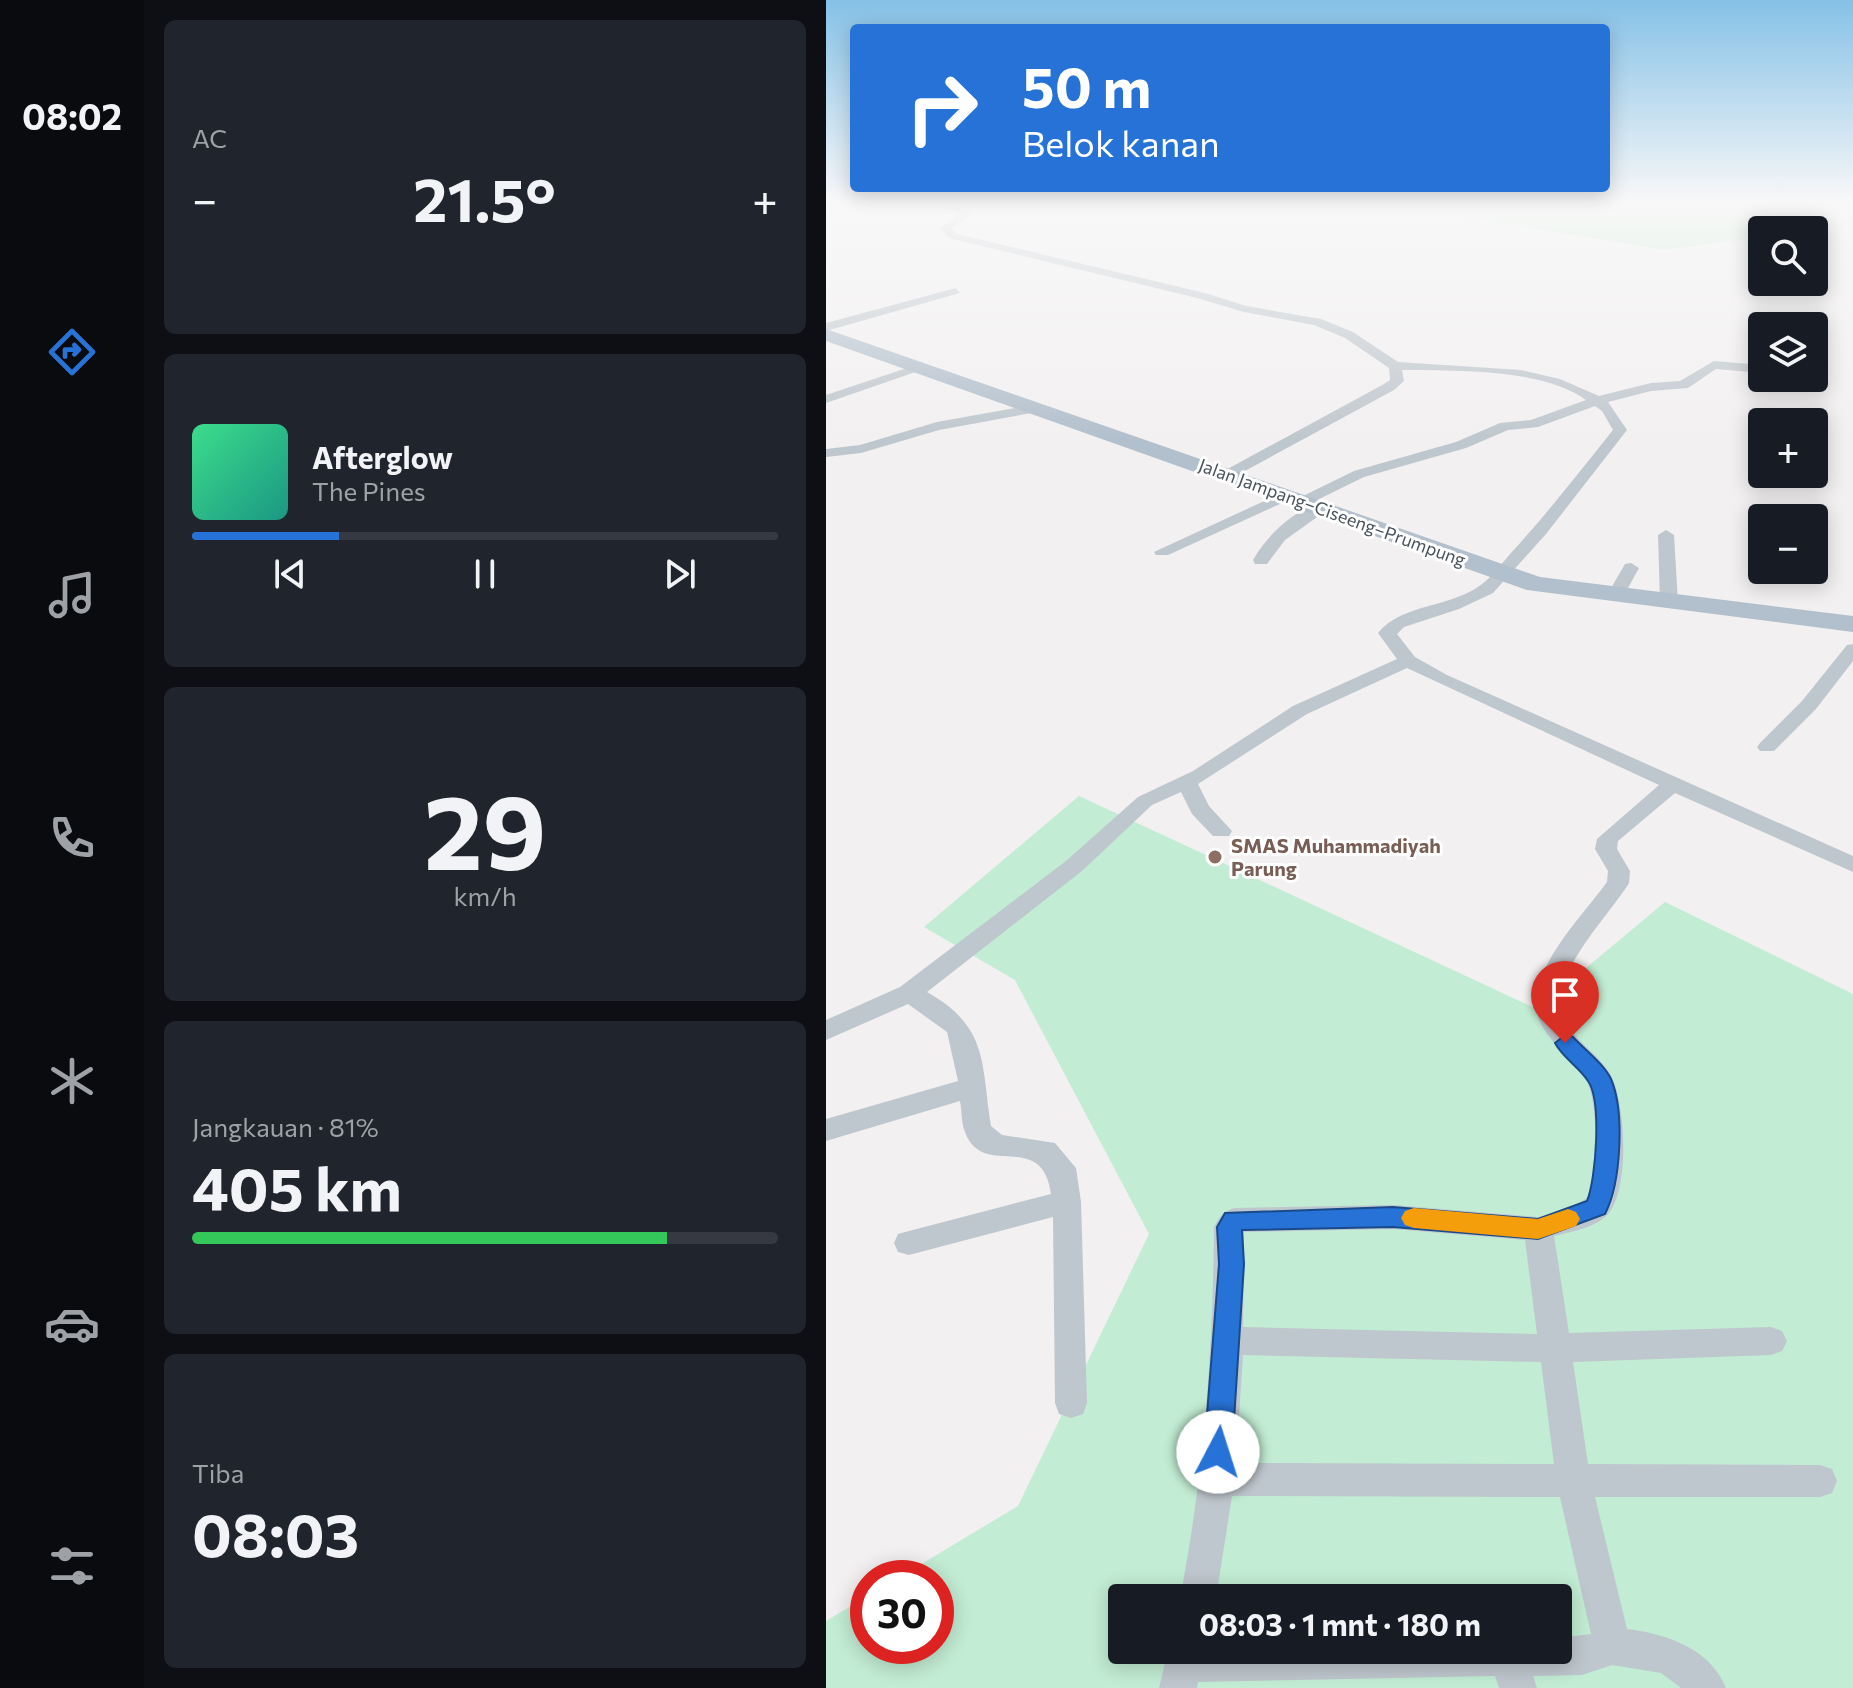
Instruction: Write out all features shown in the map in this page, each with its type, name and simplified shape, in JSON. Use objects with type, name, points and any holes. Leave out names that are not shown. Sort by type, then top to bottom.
[{"type":"main road","name":"Jalan Jampang–Ciseeng–Prumpung","points":[[826,335],[1305,501],[1503,575],[1536,584],[1853,624]]},
{"type":"street","points":[[1149,283],[1237,307],[1325,325],[1349,335],[1395,366],[1501,371],[1569,387],[1599,401],[1615,418],[1620,427],[1618,433],[1503,575],[1479,594],[1398,623],[1387,633],[1408,661],[1672,785],[1853,865]]},
{"type":"street","points":[[826,327],[956,291]]},
{"type":"street","points":[[1162,552],[1305,501],[1374,469],[1461,445],[1505,426],[1533,424],[1651,387],[1683,385],[1714,365],[1748,368]]},
{"type":"street","points":[[1227,475],[1389,387],[1397,381],[1395,366]]},
{"type":"street","points":[[828,399],[921,368]]},
{"type":"street","points":[[827,453],[861,449],[937,426],[1037,408]]},
{"type":"street","points":[[1261,560],[1305,501]]},
{"type":"street","points":[[1666,535],[1669,602]]},
{"type":"street","points":[[1616,595],[1631,568]]},
{"type":"street","points":[[1767,747],[1809,705],[1853,649]]},
{"type":"street","points":[[826,1031],[909,993],[1074,866],[1134,809],[1187,783],[1300,710],[1408,661]]},
{"type":"street","points":[[1187,783],[1200,809],[1221,831]]},
{"type":"street","points":[[1200,1584],[1215,1479],[1227,1341],[1229,1227],[1236,1219],[1393,1217],[1538,1229],[1597,1207],[1607,1181],[1608,1134],[1603,1088],[1600,1080],[1558,1030],[1548,1004],[1549,990],[1577,941],[1618,883],[1619,871],[1606,849],[1608,839],[1672,785]]},
{"type":"street","points":[[909,993],[955,1024],[968,1049],[970,1088],[978,1131],[995,1145],[1037,1147],[1052,1156],[1062,1168],[1067,1202],[1071,1403]]},
{"type":"street","points":[[826,1130],[894,1107],[970,1088]]},
{"type":"street","points":[[909,1243],[1067,1202]]},
{"type":"street","points":[[1538,1229],[1574,1483],[1612,1646]]},
{"type":"street","points":[[1227,1341],[1555,1348],[1771,1341]]},
{"type":"street","points":[[1215,1479],[1574,1483],[1820,1481]]},
{"type":"street","points":[[1182,1667],[1512,1672],[1612,1646],[1662,1652],[1695,1672],[1707,1688]]},
{"type":"green space","points":[[1079,796],[1537,1009],[1665,902],[1853,994],[1853,1688],[826,1688],[826,1621],[850,1607],[850,1664],[954,1664],[954,1560],[928,1560],[1018,1506],[1149,1234],[1015,980],[924,927]]},
{"type":"slow traffic","points":[[1414,1218],[1538,1229],[1568,1219]]},
{"type":"place","name":"SMAS Muhammadiyah Parung","points":[[1215,857]]},
{"type":"route","points":[[1218,1452],[1231,1264],[1229,1227],[1234,1220],[1393,1217],[1538,1229],[1591,1211],[1602,1202],[1607,1181],[1605,1097],[1600,1080],[1565,1043]]}]
